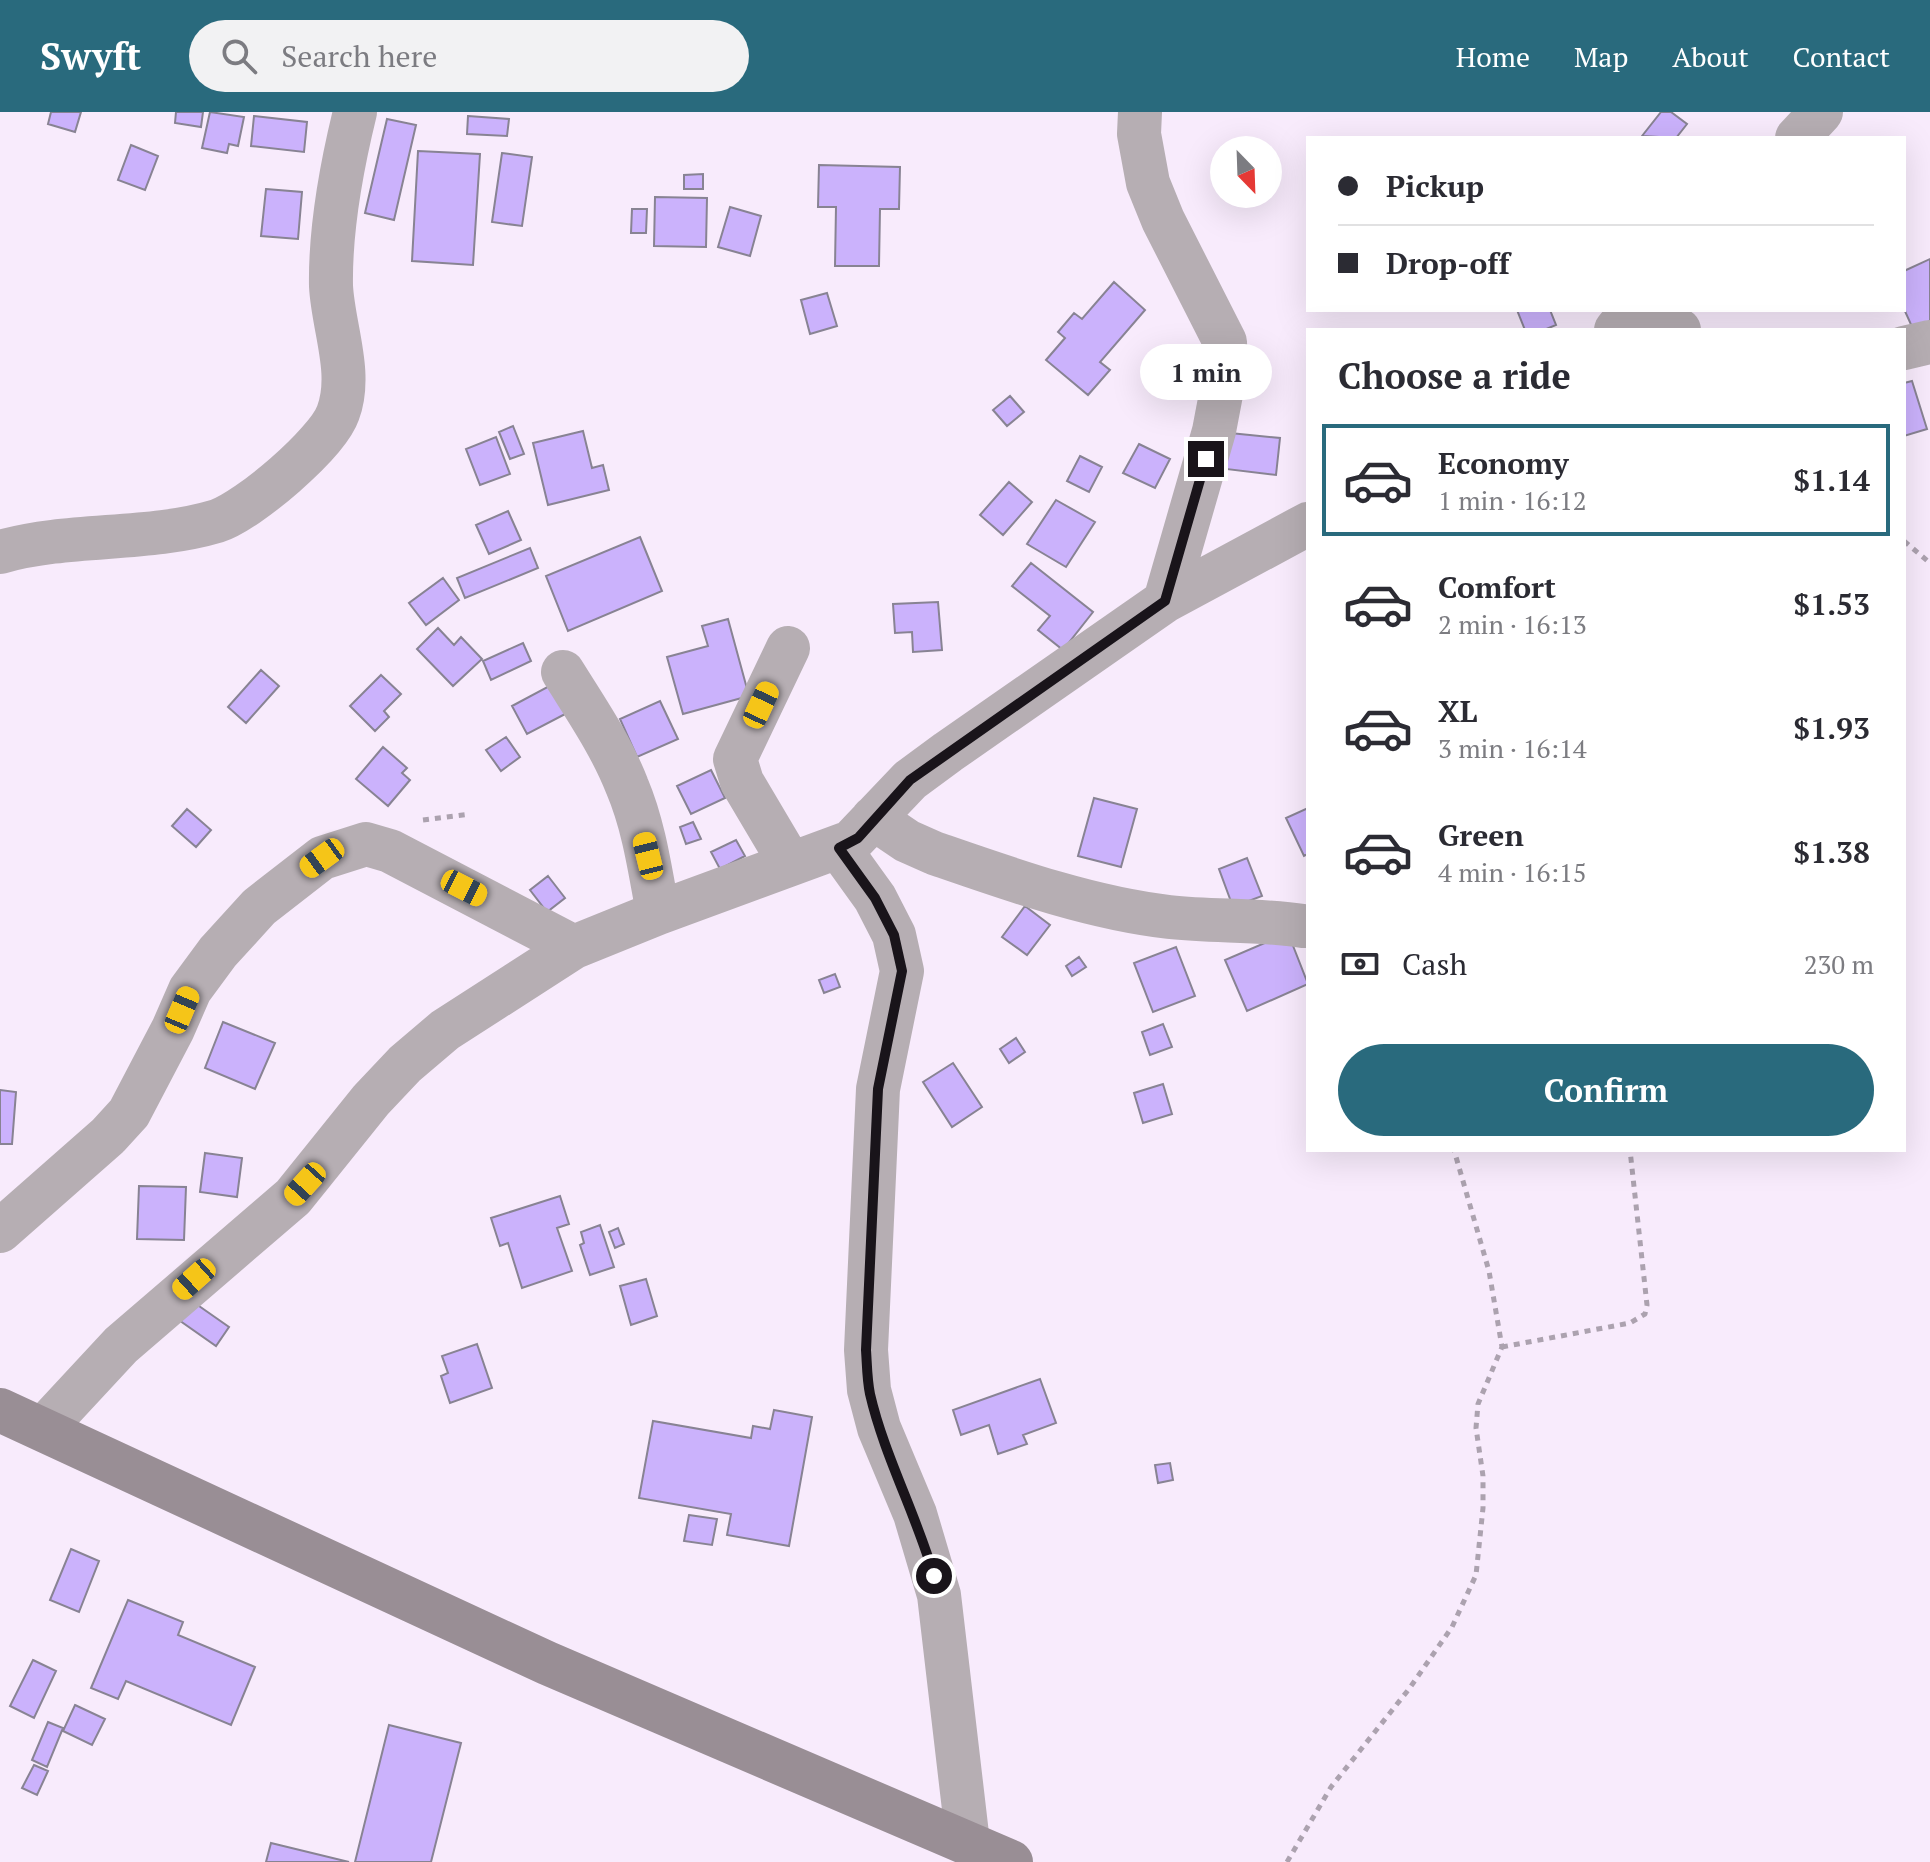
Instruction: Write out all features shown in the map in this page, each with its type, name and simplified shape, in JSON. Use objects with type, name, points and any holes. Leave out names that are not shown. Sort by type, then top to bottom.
[{"type":"main road","points":[[0,1410],[547,1663],[1011,1862]]},
{"type":"street","points":[[0,552],[64,539],[129,535],[217,520],[244,507],[288,471],[332,425],[339,412],[342,372],[331,289],[333,244],[338,196],[355,112]]},
{"type":"street","points":[[1140,112],[1139,134],[1148,183],[1163,220],[1225,342],[1226,368],[1214,431],[1165,601]]},
{"type":"street","points":[[1799,136],[1821,112]]},
{"type":"street","points":[[1618,328],[1630,312]]},
{"type":"street","points":[[1649,312],[1676,328]]},
{"type":"street","points":[[1906,348],[1930,342]]},
{"type":"street","points":[[43,1429],[121,1345],[293,1197],[371,1100],[405,1064],[445,1030],[574,947],[790,863],[839,848],[858,838],[910,780],[1165,601],[1306,525]]},
{"type":"street","points":[[788,648],[735,759],[738,775],[790,863]]},
{"type":"street","points":[[563,672],[627,784],[648,856],[658,913]]},
{"type":"street","points":[[873,818],[907,841],[934,853],[1124,910],[1170,917],[1270,921],[1303,926]]},
{"type":"street","points":[[0,1231],[108,1136],[129,1113],[190,990],[218,952],[259,907],[322,858],[366,844],[390,851],[574,947]]},
{"type":"street","points":[[839,848],[875,898],[894,935],[901,962],[901,983],[878,1089],[867,1363],[869,1390],[879,1428],[915,1514],[939,1595],[968,1843]]},
{"type":"path","points":[[1906,543],[1930,563]]},
{"type":"path","points":[[1287,1862],[1331,1787],[1409,1689],[1452,1627],[1472,1586],[1481,1544],[1483,1508],[1483,1476],[1476,1428],[1478,1404],[1502,1347],[1489,1271],[1455,1152]]},
{"type":"path","points":[[1502,1347],[1630,1323],[1645,1314],[1647,1305],[1630,1152]]},
{"type":"building","points":[[51,112],[81,112],[75,132],[48,124]]},
{"type":"building","points":[[176,112],[203,112],[201,127],[175,123]]},
{"type":"building","points":[[210,112],[244,117],[238,146],[229,144],[227,153],[202,148]]},
{"type":"building","points":[[1661,112],[1671,112],[1687,124],[1678,136],[1642,136]]},
{"type":"building","points":[[254,116],[307,122],[304,152],[251,146]]},
{"type":"building","points":[[468,116],[509,119],[507,136],[467,134]]},
{"type":"building","points":[[387,119],[416,125],[394,220],[365,213]]},
{"type":"building","points":[[131,145],[158,156],[145,190],[118,180]]},
{"type":"building","points":[[418,151],[480,154],[473,265],[412,261]]},
{"type":"building","points":[[502,153],[532,157],[522,226],[492,222]]},
{"type":"building","points":[[819,165],[900,167],[899,209],[880,209],[879,266],[835,266],[836,207],[818,207]]},
{"type":"building","points":[[703,174],[703,189],[684,189],[684,175]]},
{"type":"building","points":[[266,189],[302,192],[298,239],[261,236]]},
{"type":"building","points":[[655,197],[707,198],[706,247],[654,246]]},
{"type":"building","points":[[730,207],[761,216],[750,256],[718,247]]},
{"type":"building","points":[[632,209],[647,209],[646,233],[631,233]]},
{"type":"building","points":[[1930,259],[1930,321],[1913,329],[1905,312],[1906,270]]},
{"type":"building","points":[[1114,282],[1145,310],[1100,362],[1110,370],[1088,395],[1046,360],[1065,338],[1058,332],[1074,313],[1082,319]]},
{"type":"building","points":[[827,293],[837,326],[810,334],[801,300]]},
{"type":"building","points":[[1518,312],[1551,312],[1556,325],[1549,328],[1524,328]]},
{"type":"building","points":[[1912,381],[1927,429],[1906,435],[1906,382]]},
{"type":"building","points":[[1010,396],[1024,412],[1007,426],[993,410]]},
{"type":"building","points":[[513,426],[524,454],[510,459],[499,432]]},
{"type":"building","points":[[583,431],[592,468],[603,465],[609,490],[548,505],[533,443]]},
{"type":"building","points":[[1230,433],[1280,438],[1276,475],[1226,469]]},
{"type":"building","points":[[496,437],[510,474],[480,485],[466,449]]},
{"type":"building","points":[[1139,444],[1170,459],[1155,488],[1123,473]]},
{"type":"building","points":[[1080,456],[1102,467],[1089,492],[1067,481]]},
{"type":"building","points":[[1009,482],[1032,502],[1003,535],[980,515]]},
{"type":"building","points":[[1056,500],[1095,522],[1066,567],[1027,544]]},
{"type":"building","points":[[508,511],[521,540],[489,554],[476,525]]},
{"type":"building","points":[[640,537],[662,591],[568,631],[546,576]]},
{"type":"building","points":[[530,548],[538,568],[465,598],[457,578]]},
{"type":"building","points":[[1031,563],[1093,612],[1063,650],[1038,630],[1050,616],[1012,586]]},
{"type":"building","points":[[443,578],[459,600],[426,625],[409,603]]},
{"type":"building","points":[[938,602],[942,650],[913,652],[912,632],[895,633],[893,604]]},
{"type":"building","points":[[728,619],[749,696],[683,714],[667,657],[708,646],[702,626]]},
{"type":"building","points":[[438,628],[454,645],[461,637],[482,659],[453,686],[417,649]]},
{"type":"building","points":[[523,643],[531,661],[491,680],[483,661]]},
{"type":"building","points":[[261,670],[279,686],[246,723],[228,707]]},
{"type":"building","points":[[381,675],[401,694],[384,711],[389,717],[375,731],[350,706]]},
{"type":"building","points":[[553,684],[569,712],[527,734],[512,706]]},
{"type":"building","points":[[660,701],[678,739],[637,757],[620,719]]},
{"type":"building","points":[[506,737],[520,757],[501,771],[486,750]]},
{"type":"building","points":[[383,747],[407,768],[402,773],[410,780],[388,806],[356,779]]},
{"type":"building","points":[[711,770],[725,798],[691,814],[677,786]]},
{"type":"building","points":[[1094,798],[1137,809],[1121,867],[1078,856]]},
{"type":"building","points":[[187,809],[211,830],[196,847],[172,826]]},
{"type":"building","points":[[1306,809],[1306,855],[1304,856],[1286,818]]},
{"type":"building","points":[[693,822],[701,839],[686,844],[680,827]]},
{"type":"building","points":[[736,840],[745,856],[720,869],[711,852]]},
{"type":"building","points":[[1247,858],[1262,896],[1233,907],[1219,869]]},
{"type":"building","points":[[548,876],[565,898],[547,912],[530,890]]},
{"type":"building","points":[[1025,906],[1050,925],[1027,955],[1002,937]]},
{"type":"building","points":[[1288,933],[1306,985],[1247,1011],[1225,960]]},
{"type":"building","points":[[1176,947],[1195,996],[1153,1012],[1134,963]]},
{"type":"building","points":[[1079,957],[1086,967],[1072,976],[1066,966]]},
{"type":"building","points":[[835,974],[840,987],[824,993],[819,980]]},
{"type":"building","points":[[223,1022],[275,1043],[255,1089],[205,1068]]},
{"type":"building","points":[[1163,1024],[1172,1047],[1150,1055],[1142,1032]]},
{"type":"building","points":[[1016,1038],[1025,1052],[1009,1063],[1000,1049]]},
{"type":"building","points":[[953,1063],[982,1107],[952,1127],[923,1082]]},
{"type":"building","points":[[1163,1084],[1172,1114],[1143,1123],[1134,1093]]},
{"type":"building","points":[[0,1090],[16,1092],[12,1144],[0,1144]]},
{"type":"building","points":[[205,1153],[242,1158],[237,1197],[200,1192]]},
{"type":"building","points":[[139,1186],[186,1187],[184,1240],[137,1239]]},
{"type":"building","points":[[560,1196],[569,1224],[557,1228],[572,1271],[522,1288],[508,1243],[500,1246],[491,1218]]},
{"type":"building","points":[[600,1225],[614,1267],[590,1275],[580,1245],[584,1243],[581,1232]]},
{"type":"building","points":[[618,1228],[624,1244],[615,1248],[609,1232]]},
{"type":"building","points":[[646,1279],[657,1316],[631,1325],[620,1286]]},
{"type":"building","points":[[189,1299],[229,1327],[216,1346],[176,1318]]},
{"type":"building","points":[[477,1344],[492,1388],[450,1403],[441,1376],[448,1373],[442,1356]]},
{"type":"building","points":[[1040,1379],[1056,1423],[1023,1435],[1027,1444],[998,1454],[989,1425],[961,1435],[953,1410]]},
{"type":"building","points":[[774,1410],[812,1417],[789,1546],[727,1535],[731,1514],[639,1498],[653,1421],[751,1438],[753,1426],[770,1429]]},
{"type":"building","points":[[1170,1463],[1173,1480],[1158,1483],[1155,1465]]},
{"type":"building","points":[[689,1515],[717,1519],[712,1545],[684,1541]]},
{"type":"building","points":[[71,1549],[99,1561],[79,1612],[50,1600]]},
{"type":"building","points":[[128,1600],[183,1622],[178,1635],[255,1667],[231,1725],[126,1681],[118,1699],[91,1688]]},
{"type":"building","points":[[33,1660],[56,1671],[34,1718],[10,1706]]},
{"type":"building","points":[[75,1705],[105,1719],[92,1745],[63,1731]]},
{"type":"building","points":[[48,1722],[63,1728],[47,1767],[32,1760]]},
{"type":"building","points":[[389,1725],[461,1743],[431,1862],[355,1862]]},
{"type":"building","points":[[34,1765],[48,1771],[37,1795],[22,1788]]},
{"type":"building","points":[[271,1843],[349,1862],[266,1862]]},
{"type":"route","points":[[934,1576],[915,1514],[879,1428],[869,1390],[866,1350],[878,1089],[901,983],[900,954],[875,898],[839,848],[858,838],[910,780],[1165,601],[1206,459]]}]
